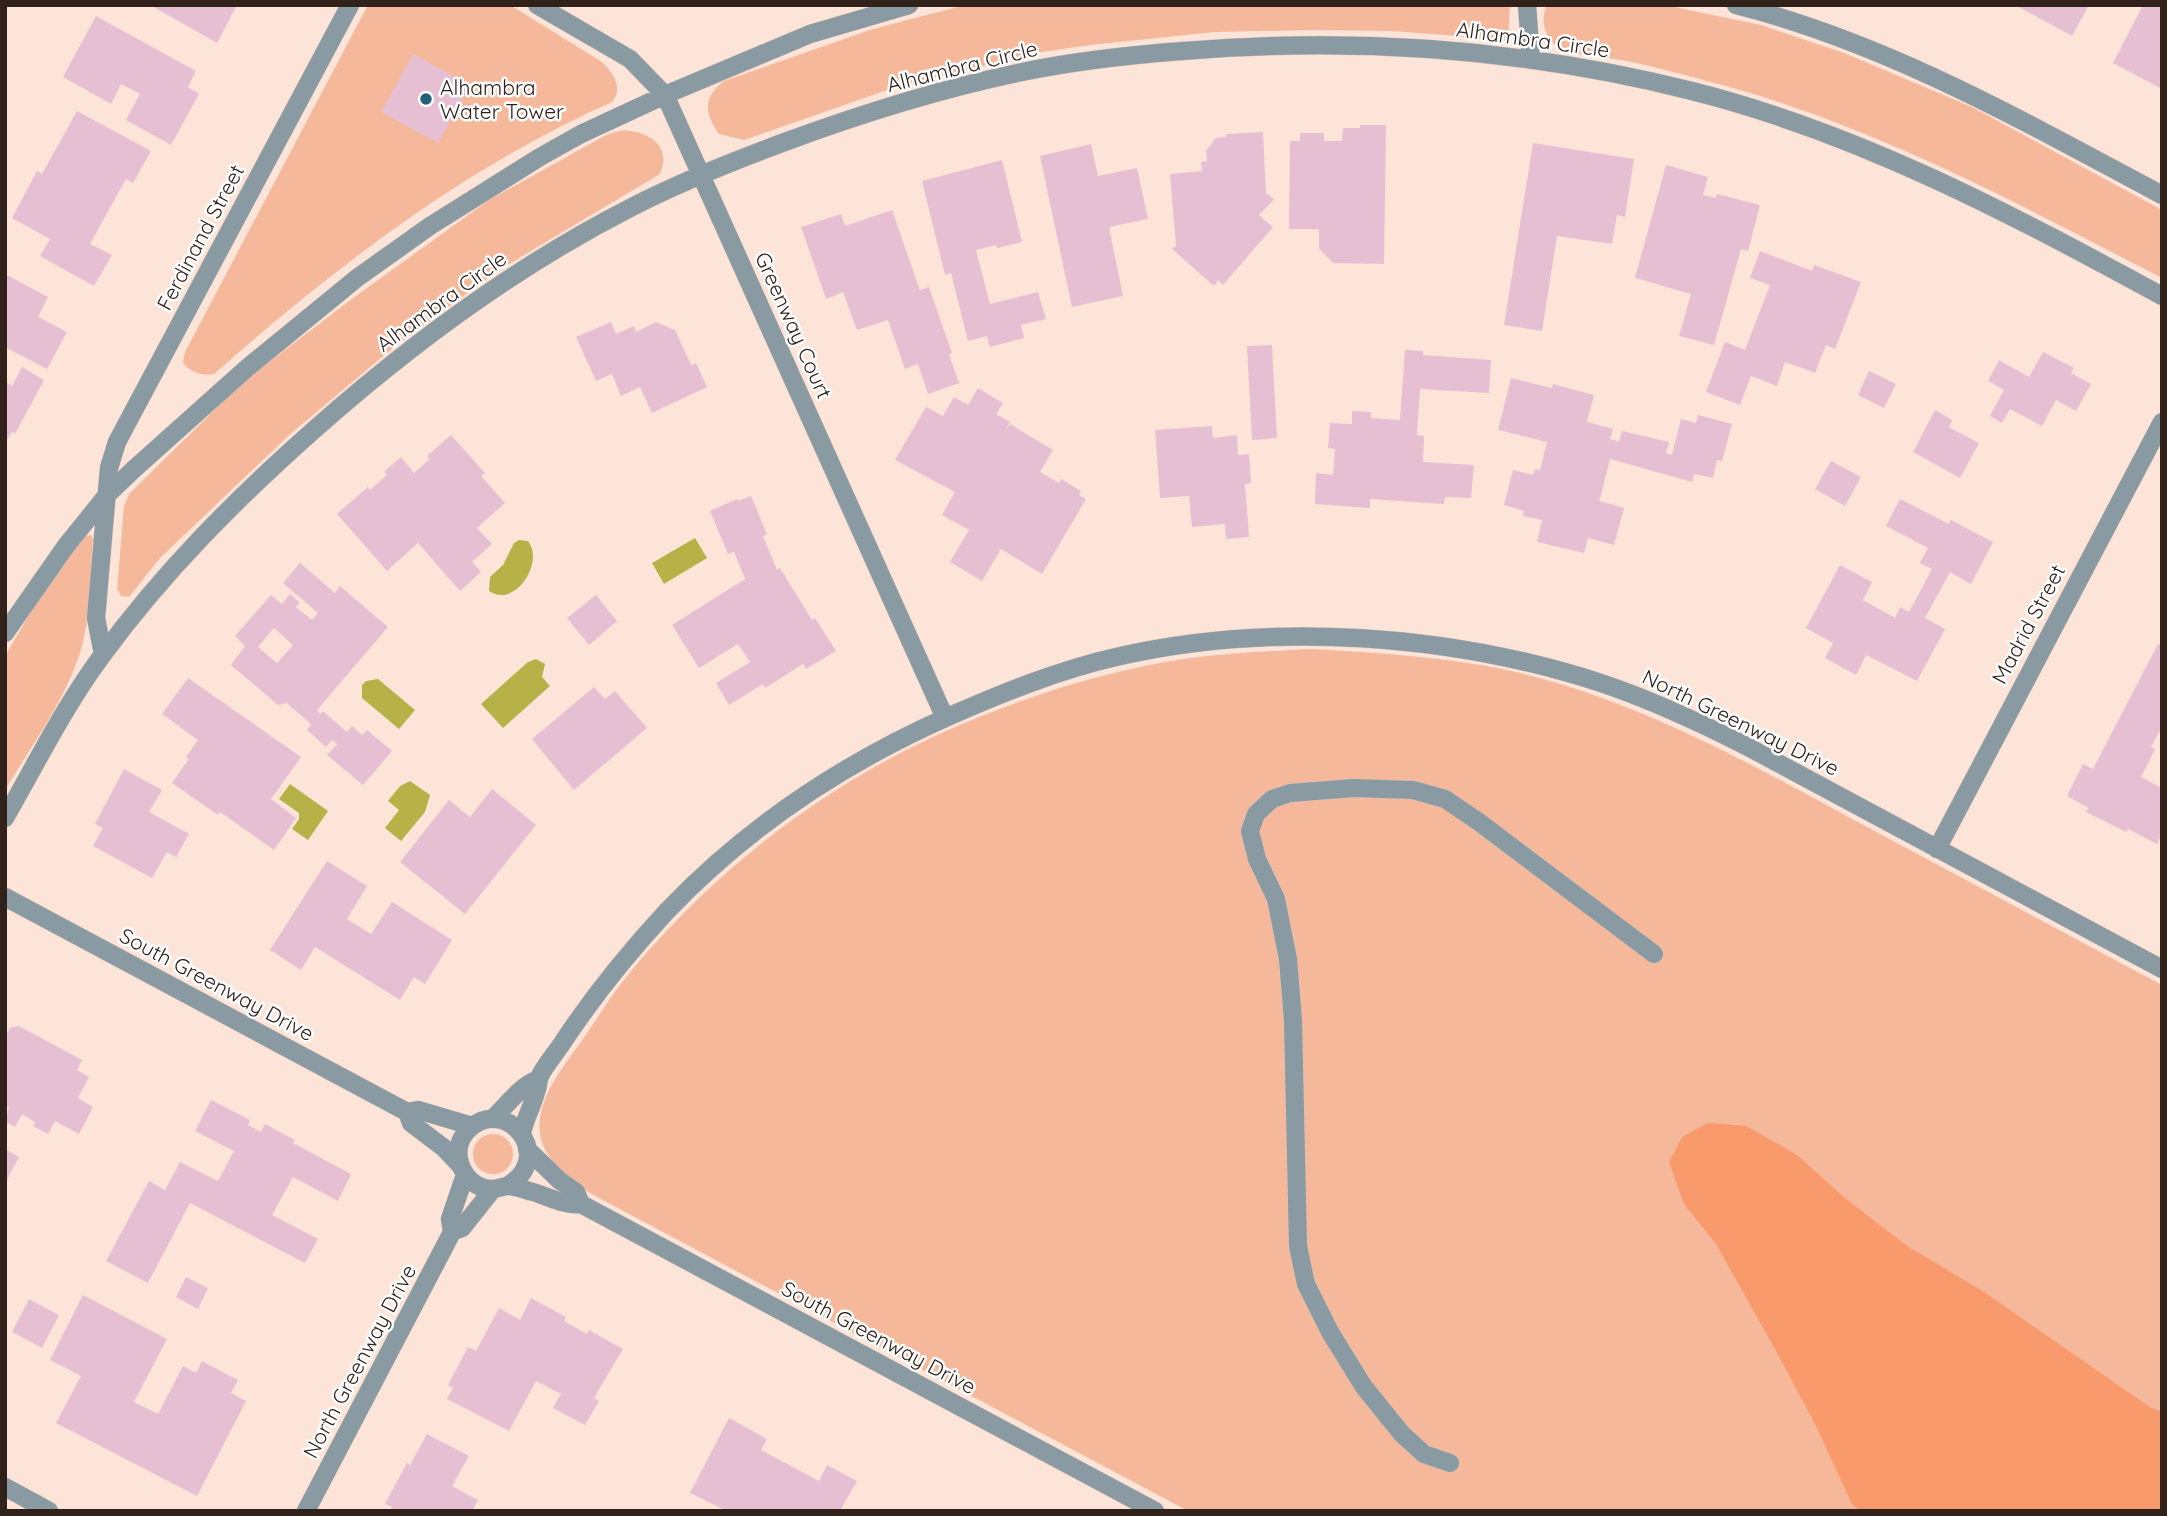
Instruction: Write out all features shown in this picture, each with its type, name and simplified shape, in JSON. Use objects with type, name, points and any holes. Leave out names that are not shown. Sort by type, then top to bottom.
[{"type":"street","name":"Ferdinand Street","points":[[103,654],[96,618],[111,456],[127,421],[350,5]]},
{"type":"street","name":"Greenway Court","points":[[537,5],[630,60],[665,95],[703,174],[946,718]]},
{"type":"street","points":[[5,633],[66,546],[107,495],[247,368],[348,285],[403,245],[507,176],[581,134],[665,95],[810,34],[909,5]]},
{"type":"street","points":[[1527,5],[1531,60]]},
{"type":"street","points":[[1736,5],[1818,30],[1897,61],[2162,195]]},
{"type":"street","name":"Alhambra Circle","points":[[5,818],[61,718],[103,654],[201,536],[379,374],[462,311],[539,259],[634,205],[703,174],[803,135],[902,102],[1024,72],[1080,62],[1227,47],[1299,44],[1441,49],[1607,72],[1767,112],[1838,137],[1974,197],[2162,296]]},
{"type":"street","name":"Madrid Street","points":[[1937,849],[2162,422]]},
{"type":"street","name":"North Greenway Drive","points":[[525,1141],[539,1079],[576,1023],[632,950],[686,891],[729,851],[779,812],[882,748],[946,718],[1060,673],[1118,657],[1179,646],[1254,638],[1330,638],[1443,646],[1551,668],[1646,699],[1750,748],[2162,968]]},
{"type":"street","points":[[1450,1463],[1424,1454],[1402,1434],[1364,1387],[1330,1332],[1306,1284],[1297,1234],[1293,1020],[1288,959],[1276,899],[1257,859],[1251,831],[1256,814],[1272,799],[1290,793],[1342,789],[1413,790],[1445,799],[1654,954]]},
{"type":"street","name":"South Greenway Drive","points":[[5,897],[407,1112],[418,1110],[472,1126]]},
{"type":"street","name":"North Greenway Drive","points":[[492,1119],[526,1084],[539,1079]]},
{"type":"street","name":"South Greenway Drive","points":[[407,1112],[411,1123],[444,1148],[462,1170]]},
{"type":"street","points":[[492,1119],[509,1122],[525,1141],[527,1165],[522,1175],[500,1188],[483,1187],[462,1170],[458,1155],[459,1143],[472,1126],[481,1120],[492,1119]]},
{"type":"street","name":"South Greenway Drive","points":[[525,1141],[559,1180],[576,1192],[581,1204]]},
{"type":"street","name":"North Greenway Drive","points":[[306,1511],[452,1232],[450,1219],[462,1170]]},
{"type":"street","name":"North Greenway Drive","points":[[452,1232],[462,1228],[500,1188]]},
{"type":"street","name":"South Greenway Drive","points":[[500,1188],[534,1192],[568,1205],[581,1204],[1156,1511]]},
{"type":"street","points":[[5,1487],[49,1511]]},
{"type":"shaded area","points":[[368,5],[510,5],[602,62],[616,80],[617,91],[612,102],[504,157],[403,223],[306,296],[214,374],[193,371],[183,363],[185,352]]},
{"type":"shaded area","points":[[965,5],[1510,5],[1508,38],[1504,42],[1392,31],[1215,32],[1036,53],[890,89],[744,140],[719,134],[711,119],[708,112],[709,99],[724,81],[873,29]]},
{"type":"shaded area","points":[[1547,5],[1665,5],[1761,25],[1844,53],[1972,107],[2162,210],[2162,278],[1938,166],[1823,118],[1763,97],[1670,71],[1564,50],[1549,39],[1544,16]]},
{"type":"shaded area","points":[[623,130],[633,131],[656,142],[663,155],[660,174],[499,270],[394,347],[288,436],[160,558],[129,597],[121,596],[117,589],[124,506],[129,494],[242,383],[349,301],[489,200],[606,135]]},
{"type":"shaded area","points":[[91,535],[93,539],[88,617],[77,662],[60,700],[5,790],[5,656],[66,559],[86,536]]},
{"type":"shaded area","points":[[695,538],[707,558],[664,584],[652,563]]},
{"type":"shaded area","points":[[519,540],[528,541],[532,550],[533,560],[525,581],[508,594],[499,595],[489,591],[490,577],[503,565],[514,543]]},
{"type":"shaded area","points":[[1312,649],[1414,656],[1491,667],[1561,684],[1605,699],[1690,735],[1773,776],[2162,985],[2162,1511],[1188,1511],[599,1198],[573,1181],[550,1158],[541,1139],[539,1125],[545,1099],[559,1073],[619,986],[700,897],[776,832],[816,803],[901,753],[946,731],[1066,686],[1190,658]]},
{"type":"shaded area","points":[[536,659],[545,664],[542,677],[550,686],[503,728],[481,704],[528,662]]},
{"type":"shaded area","points":[[378,679],[415,710],[399,729],[362,698],[362,685],[366,681]]},
{"type":"shaded area","points":[[410,781],[430,795],[425,812],[401,841],[385,828],[399,810],[388,801],[400,786]]},
{"type":"shaded area","points":[[290,784],[328,811],[308,840],[292,829],[299,819],[299,813],[279,799]]},
{"type":"shaded area","points":[[1708,1123],[1746,1126],[1797,1155],[1845,1198],[1907,1246],[1984,1292],[2151,1408],[2162,1412],[2162,1511],[1860,1511],[1852,1504],[1814,1422],[1716,1244],[1684,1204],[1669,1162],[1682,1137]]},
{"type":"shaded area","points":[[493,1134],[507,1140],[513,1154],[507,1168],[493,1174],[479,1168],[473,1154],[479,1140]]},
{"type":"building","points":[[150,5],[237,5],[217,43]]},
{"type":"building","points":[[2015,5],[2089,5],[2072,36]]},
{"type":"building","points":[[2143,5],[2162,6],[2162,89],[2113,63]]},
{"type":"building","points":[[96,16],[196,71],[188,87],[199,94],[171,145],[126,120],[140,94],[121,84],[111,104],[63,77]]},
{"type":"building","name":"Alhambra Water Tower","points":[[413,54],[470,85],[438,143],[381,112]]},
{"type":"building","points":[[77,111],[151,151],[133,183],[126,179],[90,244],[112,255],[94,286],[40,256],[50,239],[12,218],[37,171],[42,174]]},
{"type":"building","points":[[1360,125],[1386,125],[1384,264],[1333,263],[1319,248],[1319,229],[1289,229],[1290,141],[1300,141],[1300,133],[1324,133],[1324,141],[1342,141],[1343,128],[1360,128]]},
{"type":"building","points":[[1263,132],[1266,193],[1274,199],[1259,215],[1273,227],[1223,285],[1218,280],[1214,286],[1172,249],[1176,246],[1170,174],[1202,171],[1201,162],[1207,161],[1206,151],[1216,138],[1226,137],[1226,134]]},
{"type":"building","points":[[1533,143],[1634,159],[1625,217],[1617,215],[1612,244],[1557,236],[1542,331],[1504,325]]},
{"type":"building","points":[[1091,144],[1098,176],[1137,168],[1148,219],[1109,227],[1123,296],[1072,307],[1040,156]]},
{"type":"building","points":[[1002,160],[1022,242],[976,250],[990,304],[1038,292],[1046,319],[1021,325],[1024,338],[990,347],[987,336],[968,341],[951,273],[945,275],[922,181]]},
{"type":"building","points":[[1666,165],[1708,177],[1703,195],[1716,198],[1717,194],[1760,205],[1748,251],[1741,249],[1714,345],[1679,336],[1691,294],[1635,278]]},
{"type":"building","points":[[892,210],[920,290],[929,287],[952,353],[949,354],[959,383],[928,394],[918,364],[905,369],[888,320],[857,330],[843,292],[826,299],[801,227],[841,214],[845,226]]},
{"type":"building","points":[[1760,251],[1812,271],[1814,265],[1861,282],[1835,349],[1826,345],[1815,373],[1785,362],[1777,386],[1751,376],[1740,405],[1706,392],[1725,342],[1745,350],[1770,285],[1750,278]]},
{"type":"building","points":[[5,274],[48,297],[38,317],[67,332],[47,369],[5,347]]},
{"type":"building","points":[[611,322],[616,334],[634,326],[636,332],[656,322],[675,330],[691,365],[696,363],[707,387],[652,413],[640,387],[621,396],[612,374],[596,381],[576,337]]},
{"type":"building","points":[[1272,345],[1277,438],[1252,440],[1247,346]]},
{"type":"building","points":[[1405,350],[1423,351],[1423,355],[1491,360],[1489,393],[1420,389],[1417,435],[1424,436],[1423,462],[1474,465],[1471,498],[1445,497],[1444,504],[1370,499],[1370,508],[1315,504],[1316,473],[1333,475],[1335,449],[1328,448],[1330,423],[1352,424],[1352,411],[1371,412],[1371,418],[1400,420]]},
{"type":"building","points":[[2043,352],[2074,368],[2071,373],[2091,384],[2076,411],[2056,400],[2042,426],[2010,409],[2002,423],[1990,416],[2004,390],[1988,381],[1999,360],[2029,377]]},
{"type":"building","points":[[22,367],[44,380],[15,434],[12,432],[5,443],[5,382],[12,386]]},
{"type":"building","points":[[1869,371],[1896,384],[1884,408],[1858,395]]},
{"type":"building","points":[[1511,378],[1552,388],[1553,384],[1594,395],[1587,422],[1613,429],[1610,439],[1619,442],[1622,431],[1669,442],[1666,453],[1672,455],[1681,419],[1696,423],[1698,415],[1732,424],[1722,461],[1717,460],[1713,478],[1694,474],[1692,482],[1610,459],[1600,499],[1598,498],[1600,501],[1624,508],[1614,545],[1588,538],[1584,553],[1537,542],[1542,520],[1523,516],[1524,511],[1504,505],[1513,470],[1533,475],[1535,469],[1540,470],[1547,442],[1498,430]]},
{"type":"building","points":[[978,388],[1003,403],[996,414],[1010,422],[1004,432],[1010,424],[1053,450],[1040,472],[1059,483],[1061,479],[1081,491],[1079,495],[1086,499],[1042,574],[1001,549],[982,581],[950,562],[969,530],[942,515],[955,492],[895,460],[926,407],[943,416],[954,397],[968,405]]},
{"type":"building","points":[[1935,410],[1952,420],[1949,427],[1979,443],[1960,478],[1913,452]]},
{"type":"building","points":[[1212,426],[1213,438],[1237,435],[1238,455],[1249,454],[1251,483],[1245,484],[1249,537],[1226,539],[1225,524],[1192,527],[1189,496],[1160,498],[1155,430]]},
{"type":"building","points":[[451,435],[485,473],[481,476],[505,503],[477,528],[492,544],[472,562],[481,572],[460,591],[418,543],[387,571],[337,514],[368,487],[370,490],[387,475],[384,472],[401,457],[414,473],[430,459],[427,456]]},
{"type":"building","points":[[1831,461],[1861,477],[1845,506],[1815,489]]},
{"type":"building","points":[[751,496],[767,534],[763,536],[777,570],[780,568],[812,620],[815,618],[836,651],[806,669],[803,664],[765,688],[763,684],[729,705],[716,683],[750,662],[738,644],[699,668],[672,625],[745,579],[734,552],[728,554],[710,511]]},
{"type":"building","points":[[1900,499],[1949,524],[1951,520],[1993,542],[1971,584],[1950,572],[1925,618],[1945,629],[1917,681],[1866,655],[1856,675],[1825,658],[1833,643],[1806,628],[1840,565],[1872,582],[1863,600],[1895,618],[1900,607],[1909,612],[1932,569],[1920,563],[1928,548],[1886,526]]},
{"type":"building","points":[[300,563],[335,593],[340,586],[388,627],[317,710],[321,714],[323,711],[347,732],[352,726],[362,735],[367,730],[392,751],[363,785],[327,755],[337,744],[332,740],[326,747],[307,730],[311,724],[287,703],[278,705],[231,665],[245,646],[235,636],[271,595],[282,604],[290,594],[300,603],[296,607],[312,620],[318,613],[283,583]],"holes":[[[274,628],[293,645],[277,663],[258,647]]]},
{"type":"building","points":[[596,595],[617,621],[589,645],[567,618]]},
{"type":"building","points":[[2158,644],[2162,646],[2162,727],[2151,747],[2155,749],[2141,777],[2162,788],[2162,835],[2157,844],[2086,812],[2089,808],[2067,796],[2083,764],[2093,769]]},
{"type":"building","points":[[188,678],[301,757],[271,799],[296,818],[274,850],[220,812],[218,815],[172,783],[189,759],[186,757],[198,740],[162,714]]},
{"type":"building","points":[[594,687],[605,699],[615,691],[647,728],[574,790],[532,739]]},
{"type":"building","points":[[124,769],[162,790],[149,812],[189,834],[176,857],[167,852],[152,878],[93,846],[103,828],[95,824]]},
{"type":"building","points":[[492,789],[536,825],[465,914],[400,862],[449,800],[470,817]]},
{"type":"building","points":[[327,861],[367,886],[347,919],[371,934],[392,902],[452,940],[425,984],[414,977],[400,1000],[315,947],[301,970],[270,950]]},
{"type":"building","points":[[19,1026],[82,1060],[77,1070],[89,1077],[78,1098],[93,1107],[79,1134],[55,1121],[48,1134],[33,1126],[35,1122],[22,1114],[15,1127],[5,1121],[9,1107],[5,1105],[5,1036],[10,1028]]},
{"type":"building","points":[[211,1100],[250,1120],[248,1125],[261,1132],[265,1124],[295,1140],[293,1143],[351,1174],[338,1201],[293,1177],[272,1215],[318,1239],[305,1263],[190,1203],[148,1283],[106,1261],[149,1181],[165,1190],[180,1162],[218,1181],[234,1151],[195,1131]]},
{"type":"building","points":[[5,1149],[19,1157],[5,1183]]},
{"type":"building","points":[[186,1277],[208,1288],[198,1309],[176,1297]]},
{"type":"building","points":[[83,1295],[167,1339],[134,1402],[158,1414],[183,1366],[196,1373],[202,1361],[238,1380],[231,1393],[246,1401],[197,1496],[56,1423],[81,1376],[50,1360]]},
{"type":"building","points":[[531,1298],[566,1317],[564,1321],[587,1334],[589,1330],[623,1349],[594,1398],[599,1401],[585,1425],[553,1408],[561,1394],[536,1381],[509,1431],[447,1399],[453,1388],[448,1385],[468,1347],[476,1351],[499,1308],[520,1320]]},
{"type":"building","points":[[29,1299],[59,1315],[42,1348],[12,1332]]},
{"type":"building","points":[[729,1418],[767,1439],[761,1450],[819,1481],[827,1465],[857,1481],[840,1511],[727,1511],[690,1493]]},
{"type":"building","points":[[427,1434],[469,1456],[452,1486],[478,1500],[472,1511],[390,1511],[392,1507],[385,1504],[407,1463],[410,1465]]},
{"type":"place","name":"Alhambra Water Tower","points":[[426,99]]}]
